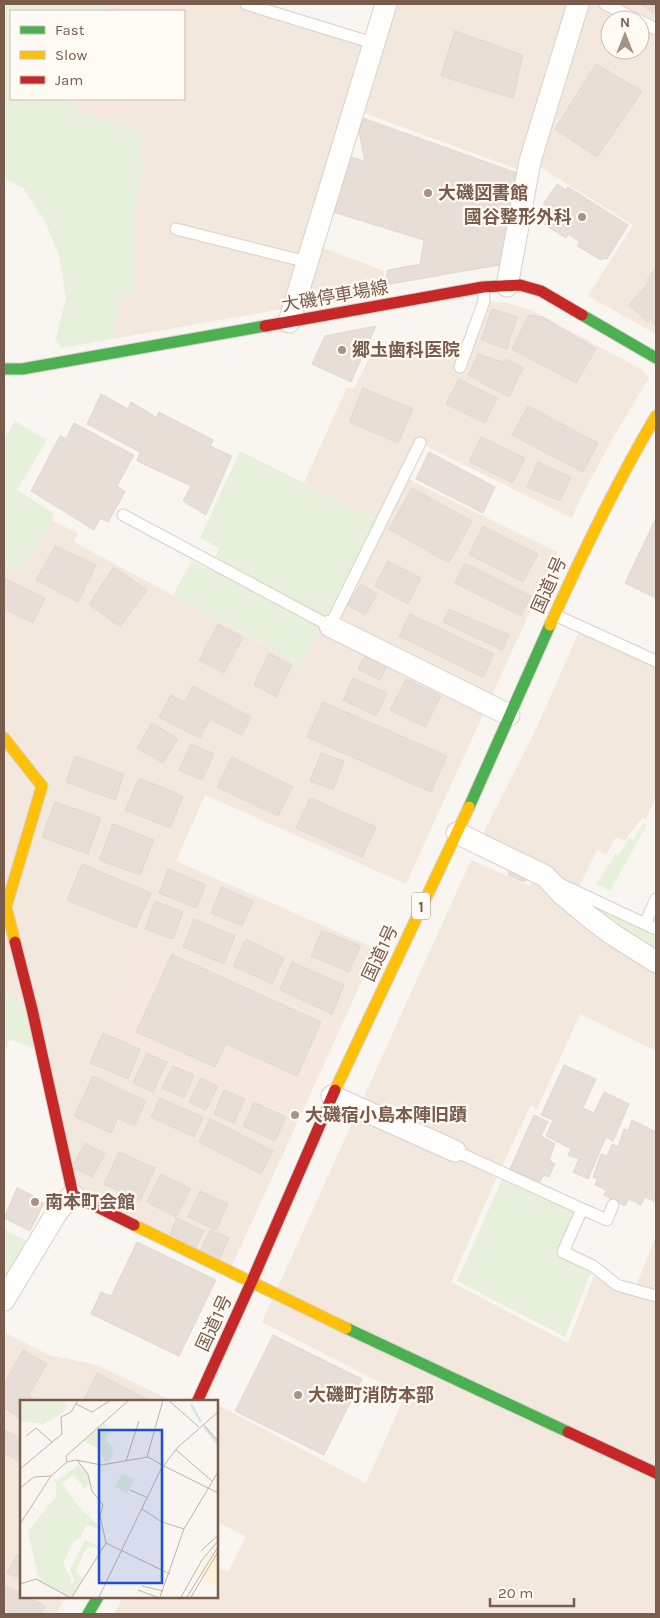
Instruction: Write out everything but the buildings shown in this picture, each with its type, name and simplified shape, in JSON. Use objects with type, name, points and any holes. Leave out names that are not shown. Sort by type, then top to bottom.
[{"type":"main road","name":"大磯停車場線","points":[[4,370],[22,369],[483,287],[508,286],[520,286],[541,292],[656,358]]},
{"type":"main road","name":"国道1号","points":[[198,1400],[332,1096],[457,833],[578,563],[633,454],[656,416]]},
{"type":"main road","points":[[4,738],[42,786],[6,906],[32,1010],[73,1195],[251,1283],[656,1473]]},
{"type":"main road","points":[[88,1614],[97,1598]]},
{"type":"street","points":[[289,322],[386,4]]},
{"type":"street","points":[[508,286],[530,161],[578,4]]},
{"type":"street","points":[[330,626],[509,715]]},
{"type":"street","points":[[457,833],[546,876],[563,895],[592,919],[656,962]]},
{"type":"street","points":[[332,1096],[455,1151]]},
{"type":"street","points":[[4,1300],[59,1209],[73,1195]]},
{"type":"lane","points":[[246,4],[373,43]]},
{"type":"lane","points":[[605,4],[617,10]]},
{"type":"lane","points":[[176,229],[307,262]]},
{"type":"lane","points":[[460,366],[484,301],[483,287]]},
{"type":"lane","points":[[123,515],[330,626],[420,443]]},
{"type":"lane","points":[[555,615],[656,661]]},
{"type":"lane","points":[[546,876],[656,929]]},
{"type":"lane","points":[[645,924],[656,899]]},
{"type":"lane","points":[[455,1151],[607,1220],[614,1205]]},
{"type":"lane","points":[[582,1209],[563,1252],[593,1266],[617,1285],[656,1296]]},
{"type":"shaded area","points":[[102,4],[246,4],[373,42],[386,4],[656,4],[656,334],[588,296],[633,225],[530,161],[528,173],[353,109],[313,244],[384,271],[380,292],[111,339],[123,289],[135,292],[134,209],[143,164],[137,130],[75,112],[71,100],[185,100],[185,10],[102,10]]},
{"type":"shaded area","points":[[484,301],[507,303],[531,310],[641,369],[649,378],[614,436],[579,501],[572,518],[420,443],[404,477],[557,552],[406,884],[205,795],[176,861],[376,949],[341,1027],[142,939],[98,1029],[298,1121],[229,1272],[73,1195],[32,1010],[4,993],[4,563],[18,572],[53,521],[78,533],[74,542],[300,664],[381,521],[304,483],[347,387],[354,389],[375,346],[465,353]]},
{"type":"shaded area","points":[[581,627],[656,661],[656,797],[646,819],[642,818],[624,841],[616,837],[606,855],[597,850],[579,887],[568,882],[566,887],[656,962],[656,1051],[580,1014],[537,1109],[531,1105],[499,1172],[451,1282],[568,1343],[594,1276],[611,1288],[632,1296],[656,1236],[656,1614],[114,1614],[122,1598],[218,1598],[218,1567],[228,1572],[246,1537],[218,1522],[218,1410],[220,1406],[366,1483],[405,1395],[262,1322],[471,860],[530,886],[535,872],[478,844],[536,729]]},
{"type":"shaded area","points":[[142,939],[341,1027],[298,1121],[98,1029]]},
{"type":"shaded area","points":[[4,1332],[49,1355],[97,1365],[168,1399],[20,1400],[20,1598],[65,1598],[56,1614],[4,1614]]},
{"type":"green space","points":[[4,4],[102,4],[102,10],[10,10],[10,100],[71,100],[75,112],[137,130],[143,164],[134,209],[135,293],[123,289],[111,339],[63,348],[55,340],[66,298],[59,256],[45,221],[23,188],[4,178]]},
{"type":"green space","points":[[15,421],[47,440],[17,490],[53,513],[53,521],[18,572],[4,563],[4,439]]},
{"type":"green space","points":[[240,451],[381,521],[330,626],[323,622],[300,664],[173,595],[192,561],[209,570],[219,548],[200,538]]},
{"type":"green space","points":[[643,823],[647,825],[610,891],[597,884],[615,854],[618,856],[629,838],[633,840]]},
{"type":"green space","points":[[599,906],[656,934],[656,956],[594,915]]},
{"type":"green space","points":[[4,993],[32,1009],[41,1051],[9,1039],[4,1051]]},
{"type":"green space","points":[[502,1180],[575,1212],[557,1254],[591,1272],[565,1337],[457,1281]]},
{"type":"green space","points":[[4,1229],[36,1246],[4,1300]]},
{"type":"traffic: fast","points":[[582,315],[656,358]]},
{"type":"traffic: fast","points":[[4,369],[22,369],[265,326]]},
{"type":"traffic: fast","points":[[469,807],[550,625]]},
{"type":"traffic: fast","points":[[346,1328],[568,1432]]},
{"type":"traffic: fast","points":[[88,1614],[97,1598]]},
{"type":"traffic: slow","points":[[550,625],[600,519],[656,416]]},
{"type":"traffic: slow","points":[[4,738],[42,786],[6,907],[15,942]]},
{"type":"traffic: slow","points":[[335,1090],[469,807]]},
{"type":"traffic: slow","points":[[134,1225],[346,1328]]},
{"type":"traffic: jam","points":[[265,326],[483,287],[520,285],[541,291],[582,315]]},
{"type":"traffic: jam","points":[[15,942],[32,1009],[73,1195],[134,1225]]},
{"type":"traffic: jam","points":[[198,1400],[335,1090]]},
{"type":"traffic: jam","points":[[568,1432],[656,1473]]},
{"type":"place","name":"大磯図書館","points":[[428,193]]},
{"type":"place","name":"國谷整形外科","points":[[582,217]]},
{"type":"place","name":"郷圡歯科医院","points":[[342,350]]},
{"type":"place","name":"大磯宿小島本陣旧蹟","points":[[295,1115]]},
{"type":"place","name":"南本町会館","points":[[35,1202]]},
{"type":"place","name":"大磯町消防本部","points":[[298,1395]]}]
